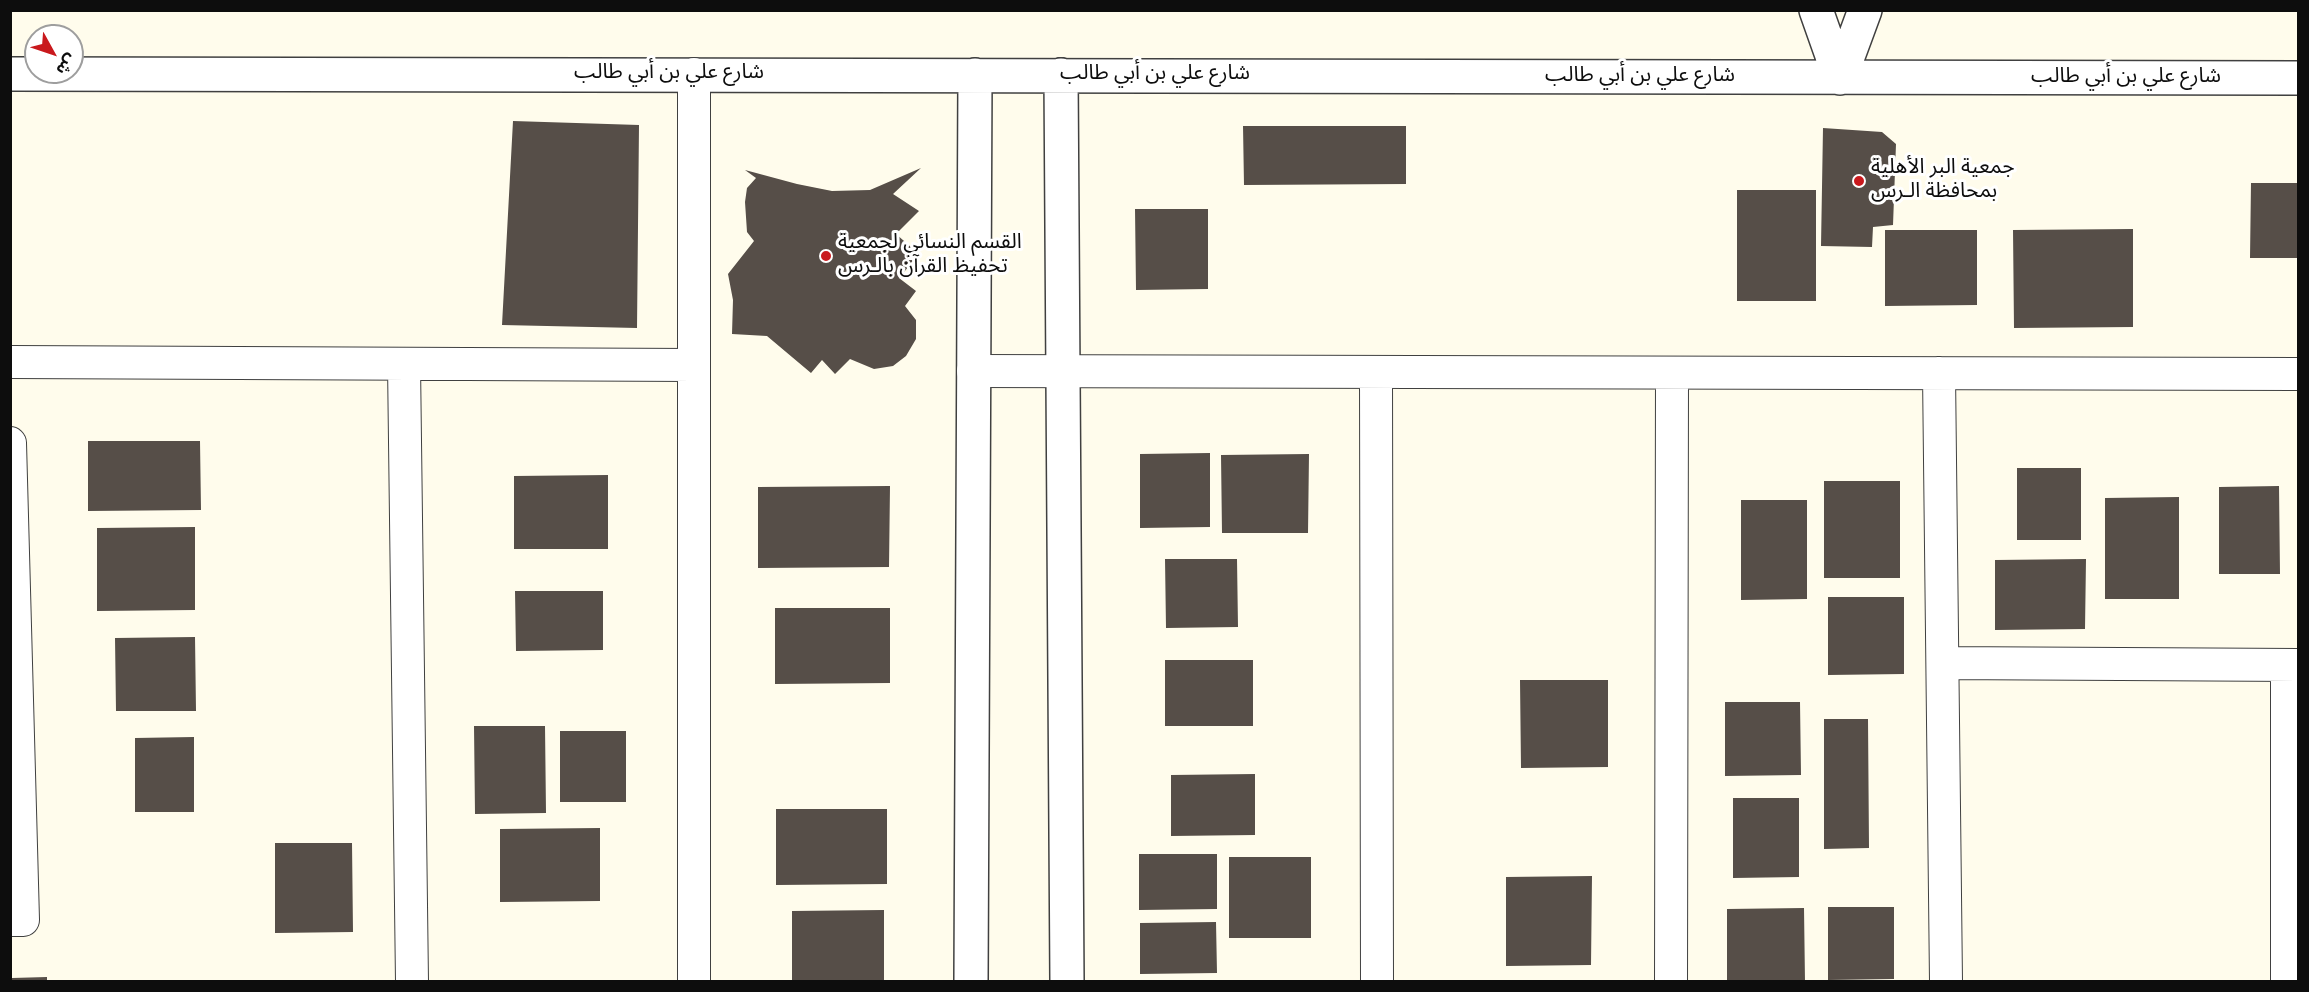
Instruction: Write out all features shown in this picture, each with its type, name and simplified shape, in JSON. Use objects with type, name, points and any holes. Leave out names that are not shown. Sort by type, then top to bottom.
[{"type":"street","points":[[1816,10],[1840,78]]},
{"type":"street","points":[[1840,78],[1865,10]]},
{"type":"street","name":"شارع علي بن أبي طالب","points":[[10,74],[2298,78]]},
{"type":"street","points":[[694,74],[694,981]]},
{"type":"street","points":[[971,981],[975,75]]},
{"type":"street","points":[[1061,75],[1067,981]]},
{"type":"street","points":[[10,362],[694,365]]},
{"type":"street","points":[[404,364],[412,981]]},
{"type":"street","points":[[973,372],[2298,374]]},
{"type":"street","points":[[1376,372],[1377,981]]},
{"type":"street","points":[[1671,373],[1671,981]]},
{"type":"street","points":[[1939,373],[1946,981]]},
{"type":"street","points":[[10,443],[23,920],[10,920]]},
{"type":"street","points":[[1942,663],[2293,665],[2288,981]]},
{"type":"building","points":[[513,121],[639,125],[637,328],[502,325]]},
{"type":"building","points":[[1243,126],[1406,126],[1406,184],[1244,185]]},
{"type":"building","points":[[1823,128],[1882,132],[1896,144],[1893,225],[1873,227],[1872,247],[1821,246]]},
{"type":"building","points":[[921,168],[893,194],[919,211],[896,234],[919,254],[899,278],[916,291],[905,306],[916,320],[916,339],[906,356],[893,366],[874,369],[850,359],[835,374],[822,360],[811,373],[767,336],[732,334],[733,300],[728,274],[754,241],[747,232],[745,202],[747,188],[756,178],[745,170],[832,191],[870,190]]},
{"type":"building","points":[[2251,183],[2298,183],[2298,258],[2250,258]]},
{"type":"building","points":[[1737,190],[1816,190],[1816,301],[1737,301]]},
{"type":"building","points":[[1135,209],[1208,209],[1208,289],[1136,290]]},
{"type":"building","points":[[2133,229],[2133,327],[2014,328],[2013,230]]},
{"type":"building","points":[[1885,230],[1977,230],[1977,305],[1885,306]]},
{"type":"building","points":[[88,441],[200,441],[201,510],[88,511]]},
{"type":"building","points":[[1210,453],[1210,527],[1140,528],[1140,454]]},
{"type":"building","points":[[1309,454],[1308,533],[1222,533],[1221,455]]},
{"type":"building","points":[[2017,468],[2081,468],[2081,540],[2017,540]]},
{"type":"building","points":[[608,475],[608,549],[514,549],[514,476]]},
{"type":"building","points":[[1824,481],[1900,481],[1900,578],[1824,578]]},
{"type":"building","points":[[890,486],[889,567],[758,568],[758,487]]},
{"type":"building","points":[[2279,486],[2280,574],[2219,574],[2219,487]]},
{"type":"building","points":[[2179,497],[2179,599],[2105,599],[2105,498]]},
{"type":"building","points":[[1741,500],[1807,500],[1807,599],[1741,600]]},
{"type":"building","points":[[195,527],[195,610],[97,611],[97,528]]},
{"type":"building","points":[[1165,559],[1237,559],[1238,627],[1166,628]]},
{"type":"building","points":[[2086,559],[2085,629],[1995,630],[1995,560]]},
{"type":"building","points":[[515,591],[603,591],[603,650],[516,651]]},
{"type":"building","points":[[1828,597],[1904,597],[1904,674],[1828,675]]},
{"type":"building","points":[[775,608],[890,608],[890,683],[775,684]]},
{"type":"building","points":[[195,637],[196,711],[116,711],[115,638]]},
{"type":"building","points":[[1165,660],[1253,660],[1253,726],[1165,726]]},
{"type":"building","points":[[1520,680],[1608,680],[1608,767],[1521,768]]},
{"type":"building","points":[[1725,702],[1800,702],[1801,775],[1725,776]]},
{"type":"building","points":[[1824,719],[1868,719],[1869,848],[1824,849]]},
{"type":"building","points":[[474,726],[545,726],[546,813],[475,814]]},
{"type":"building","points":[[560,731],[626,731],[626,802],[560,802]]},
{"type":"building","points":[[194,737],[194,812],[135,812],[135,738]]},
{"type":"building","points":[[1255,774],[1255,835],[1171,836],[1171,775]]},
{"type":"building","points":[[1733,798],[1799,798],[1799,877],[1733,878]]},
{"type":"building","points":[[776,809],[887,809],[887,884],[776,885]]},
{"type":"building","points":[[600,828],[600,901],[500,902],[500,829]]},
{"type":"building","points":[[275,843],[352,843],[353,932],[275,933]]},
{"type":"building","points":[[1139,854],[1217,854],[1217,909],[1139,910]]},
{"type":"building","points":[[1229,857],[1311,857],[1311,938],[1229,938]]},
{"type":"building","points":[[1592,876],[1591,965],[1506,966],[1506,877]]},
{"type":"building","points":[[1828,907],[1894,907],[1894,979],[1828,980]]},
{"type":"building","points":[[1804,908],[1805,982],[1727,982],[1727,909]]},
{"type":"building","points":[[884,910],[884,982],[792,982],[792,911]]},
{"type":"building","points":[[1216,922],[1217,973],[1140,974],[1140,923]]},
{"type":"building","points":[[47,977],[47,982],[12,982],[12,978]]},
{"type":"place","name":"جمعية البر الأهلية بمحافظة الـرس","points":[[1859,181]]},
{"type":"place","name":"القسم النسائي لجمعية تحفيظ القرآن بالـرس","points":[[826,256]]}]
